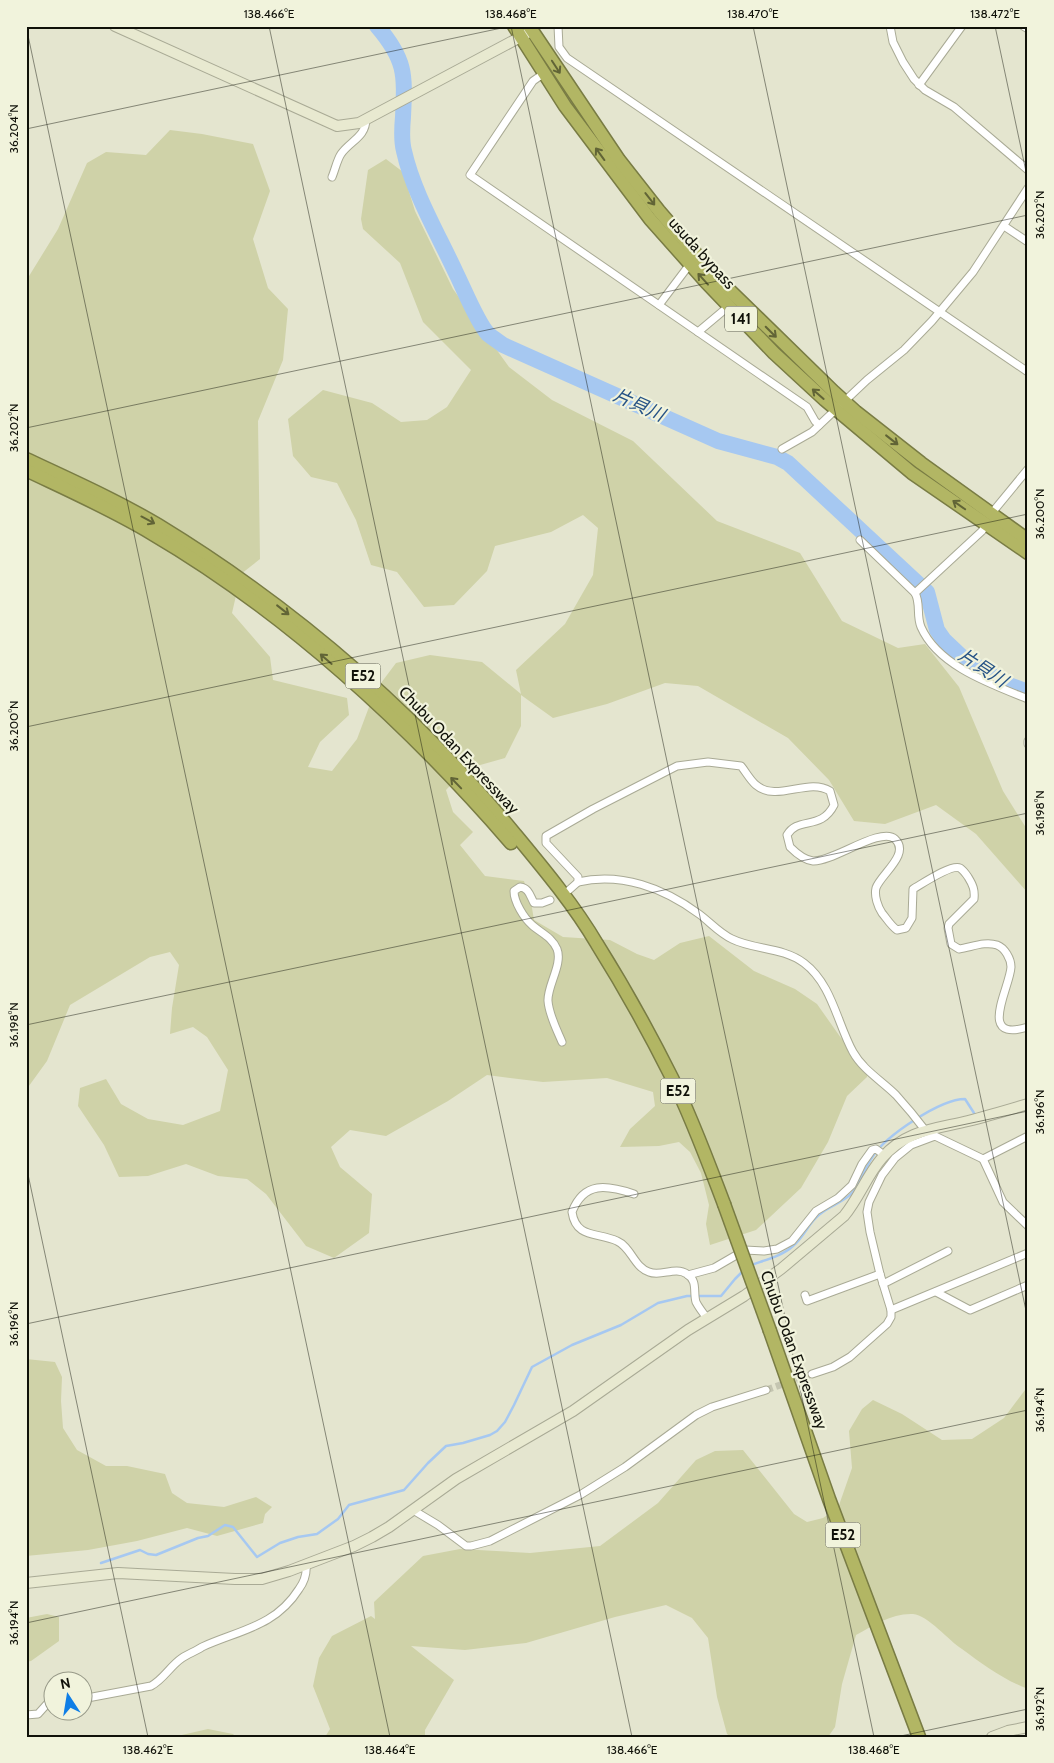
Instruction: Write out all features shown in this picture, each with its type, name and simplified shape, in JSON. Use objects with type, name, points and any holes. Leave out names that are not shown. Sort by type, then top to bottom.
[{"type":"highway","name":"usuda bypass","points":[[534,28],[618,160],[659,212],[716,277],[840,405]]},
{"type":"highway","name":"usuda bypass","points":[[517,32],[564,106],[650,219],[729,306],[798,377],[921,463],[1028,553]]},
{"type":"highway","name":"Chubu Odan Expressway","points":[[26,459],[97,492],[156,524],[220,565],[274,603],[323,642],[399,708],[433,743],[502,819],[576,912],[597,943],[620,983],[672,1079],[724,1204],[829,1499],[919,1737]]},
{"type":"highway","name":"Chubu Odan Expressway","points":[[26,470],[92,501],[167,543],[215,573],[268,612],[329,662],[426,751],[484,811],[544,883],[620,983]]},
{"type":"highway","name":"usuda bypass","points":[[989,519],[1028,540]]},
{"type":"street","points":[[115,26],[337,126],[358,123],[410,95],[517,32],[534,28]]},
{"type":"street","points":[[558,26],[559,48],[568,58],[1028,372]]},
{"type":"street","points":[[890,26],[893,42],[900,58],[919,85],[924,90],[954,107],[1028,170]]},
{"type":"street","points":[[919,85],[962,26]]},
{"type":"street","points":[[1024,26],[1028,29]]},
{"type":"street","points":[[543,74],[533,81],[470,175],[807,407],[819,425]]},
{"type":"street","points":[[332,177],[341,154],[363,132],[366,126],[366,119]]},
{"type":"street","points":[[782,449],[803,439],[867,380],[895,359],[973,272],[1028,188]]},
{"type":"street","points":[[1004,226],[1028,242]]},
{"type":"street","points":[[659,305],[690,264]]},
{"type":"street","points":[[698,332],[729,306]]},
{"type":"street","points":[[915,593],[982,530],[1028,469]]},
{"type":"street","points":[[860,540],[915,593],[919,603],[918,615],[921,626],[931,642],[944,656],[979,679],[1028,699]]},
{"type":"street","points":[[578,882],[578,877],[574,871],[546,843],[546,836],[593,809],[677,766],[708,762],[741,766],[756,785],[766,790],[818,786],[830,791],[834,805],[823,819],[814,823],[797,825],[790,830],[787,835],[790,847],[812,861],[828,859],[874,839],[889,836],[894,838],[898,842],[899,855],[876,887],[875,894],[880,910],[897,930],[906,928],[912,918],[913,889],[946,870],[960,868],[975,889],[974,899],[949,924],[948,934],[951,944],[959,949],[984,943],[997,945],[1004,949],[1011,966],[999,1008],[1002,1026],[1007,1030],[1028,1027]]},
{"type":"street","points":[[570,890],[578,882],[592,879],[609,878],[646,885],[699,914],[714,928],[730,938],[739,942],[764,947],[804,963],[815,975],[827,994],[854,1053],[878,1081],[895,1094],[916,1119],[931,1132],[983,1159],[1003,1202],[1028,1226]]},
{"type":"street","points":[[550,900],[534,903],[528,890],[520,887],[514,892],[519,906],[530,924],[551,939],[557,949],[558,957],[548,1003],[562,1042]]},
{"type":"street","points":[[26,1583],[118,1573],[254,1580],[280,1574],[372,1537],[456,1479],[573,1411],[688,1330],[744,1296],[781,1269],[851,1208],[880,1152],[904,1138],[1028,1104]]},
{"type":"street","points":[[812,1374],[833,1367],[850,1357],[888,1324],[891,1310],[870,1232],[867,1212],[869,1202],[882,1175],[895,1158],[931,1132]]},
{"type":"street","points":[[983,1159],[1028,1136]]},
{"type":"street","points":[[688,1275],[714,1268],[745,1250],[764,1251],[777,1249],[792,1241],[816,1211],[838,1198],[852,1185],[862,1164],[872,1150],[880,1152]]},
{"type":"street","points":[[634,1194],[611,1188],[589,1189],[582,1195],[572,1212],[576,1225],[590,1234],[618,1241],[647,1272],[653,1274],[681,1272],[688,1275],[696,1289],[696,1301],[707,1318]]},
{"type":"street","points":[[883,1284],[948,1251]]},
{"type":"street","points":[[891,1310],[1028,1253]]},
{"type":"street","points":[[805,1295],[807,1301],[880,1274]]},
{"type":"street","points":[[936,1292],[970,1310],[1028,1285]]},
{"type":"street","points":[[413,1510],[438,1525],[466,1546],[490,1541],[580,1495],[625,1467],[696,1415],[712,1407],[766,1390]]},
{"type":"street","points":[[92,1697],[151,1686],[159,1682],[181,1658],[225,1637],[259,1626],[283,1609],[295,1595],[307,1571],[306,1564]]},
{"type":"street","points":[[26,1716],[38,1714],[42,1710]]},
{"type":"street","points":[[992,1737],[1008,1730],[1028,1728]]},
{"type":"green space","points":[[170,130],[253,144],[270,191],[253,239],[268,288],[288,309],[283,360],[258,421],[260,559],[241,574],[232,613],[270,657],[273,680],[347,698],[349,715],[320,742],[308,767],[332,771],[357,739],[375,691],[396,663],[430,655],[482,662],[521,694],[516,670],[565,624],[593,575],[598,528],[583,515],[551,532],[495,546],[487,571],[454,605],[424,607],[397,572],[371,565],[356,520],[337,483],[311,477],[293,456],[288,419],[323,390],[372,403],[401,422],[427,420],[447,407],[471,370],[423,322],[400,263],[363,229],[361,219],[368,170],[386,159],[403,172],[415,211],[453,289],[509,367],[552,400],[633,441],[717,521],[800,553],[842,621],[898,648],[925,644],[959,687],[1003,791],[1028,831],[1028,893],[976,834],[936,805],[885,824],[854,821],[829,780],[788,738],[698,686],[665,683],[607,704],[553,718],[521,695],[521,726],[505,758],[466,769],[446,790],[453,812],[473,832],[460,845],[485,876],[524,881],[534,920],[563,937],[610,940],[637,954],[654,960],[680,943],[709,936],[754,971],[795,989],[817,1004],[841,1038],[867,1063],[867,1077],[847,1096],[828,1142],[801,1188],[756,1230],[710,1245],[706,1224],[709,1205],[701,1173],[690,1152],[679,1142],[659,1146],[620,1147],[630,1129],[655,1106],[653,1092],[607,1078],[543,1082],[487,1075],[448,1101],[386,1136],[350,1130],[331,1147],[340,1167],[372,1194],[369,1233],[334,1258],[306,1246],[266,1194],[247,1179],[218,1176],[186,1164],[148,1176],[119,1177],[104,1145],[78,1106],[80,1088],[106,1079],[121,1104],[148,1119],[183,1125],[220,1111],[228,1070],[207,1037],[193,1027],[170,1034],[179,965],[170,952],[150,957],[70,1005],[47,1061],[26,1090],[26,281],[58,229],[87,163],[106,152],[146,155]]},
{"type":"green space","points":[[26,1359],[55,1362],[62,1377],[63,1428],[77,1450],[106,1466],[127,1466],[165,1474],[172,1493],[187,1503],[224,1507],[256,1497],[272,1507],[265,1514],[263,1523],[217,1536],[187,1528],[137,1541],[88,1550],[26,1556]]},
{"type":"green space","points":[[1028,1386],[1028,1689],[985,1666],[919,1615],[898,1615],[883,1620],[856,1635],[842,1684],[835,1727],[828,1737],[731,1737],[727,1734],[717,1697],[708,1638],[692,1618],[666,1605],[615,1617],[526,1643],[465,1650],[411,1646],[454,1680],[425,1730],[425,1737],[325,1737],[330,1729],[313,1686],[319,1658],[332,1636],[371,1616],[375,1619],[374,1602],[423,1556],[460,1549],[530,1553],[600,1546],[658,1503],[696,1460],[715,1451],[743,1450],[794,1514],[807,1522],[823,1518],[838,1508],[852,1468],[849,1431],[862,1409],[873,1400],[902,1414],[942,1440],[972,1439],[1004,1418]]},
{"type":"green space","points":[[47,1614],[59,1617],[59,1641],[31,1661],[26,1662],[26,1618]]},
{"type":"green space","points":[[208,1729],[233,1734],[236,1737],[173,1737]]},
{"type":"waterway","name":"片貝川","points":[[377,26],[394,49],[402,68],[404,89],[402,143],[408,166],[427,214],[479,322],[488,334],[503,345],[718,441],[777,457],[788,463],[927,592],[937,630],[944,640],[963,658],[1006,684],[1028,692]]},
{"type":"waterway","points":[[751,1265],[779,1255],[793,1246],[816,1217],[852,1193],[873,1156],[889,1139],[914,1120],[942,1105],[965,1099],[974,1113]]},
{"type":"waterway","points":[[101,1563],[140,1550],[156,1555],[198,1538],[208,1536],[225,1525],[233,1527],[257,1557],[280,1543],[298,1537],[317,1534],[338,1519],[349,1505],[404,1490],[446,1446],[463,1443],[497,1431],[505,1422],[532,1367],[572,1345],[621,1325],[658,1303],[687,1296],[721,1296],[743,1271]]},
{"type":"tunnel","points":[[766,1390],[812,1374]]}]
